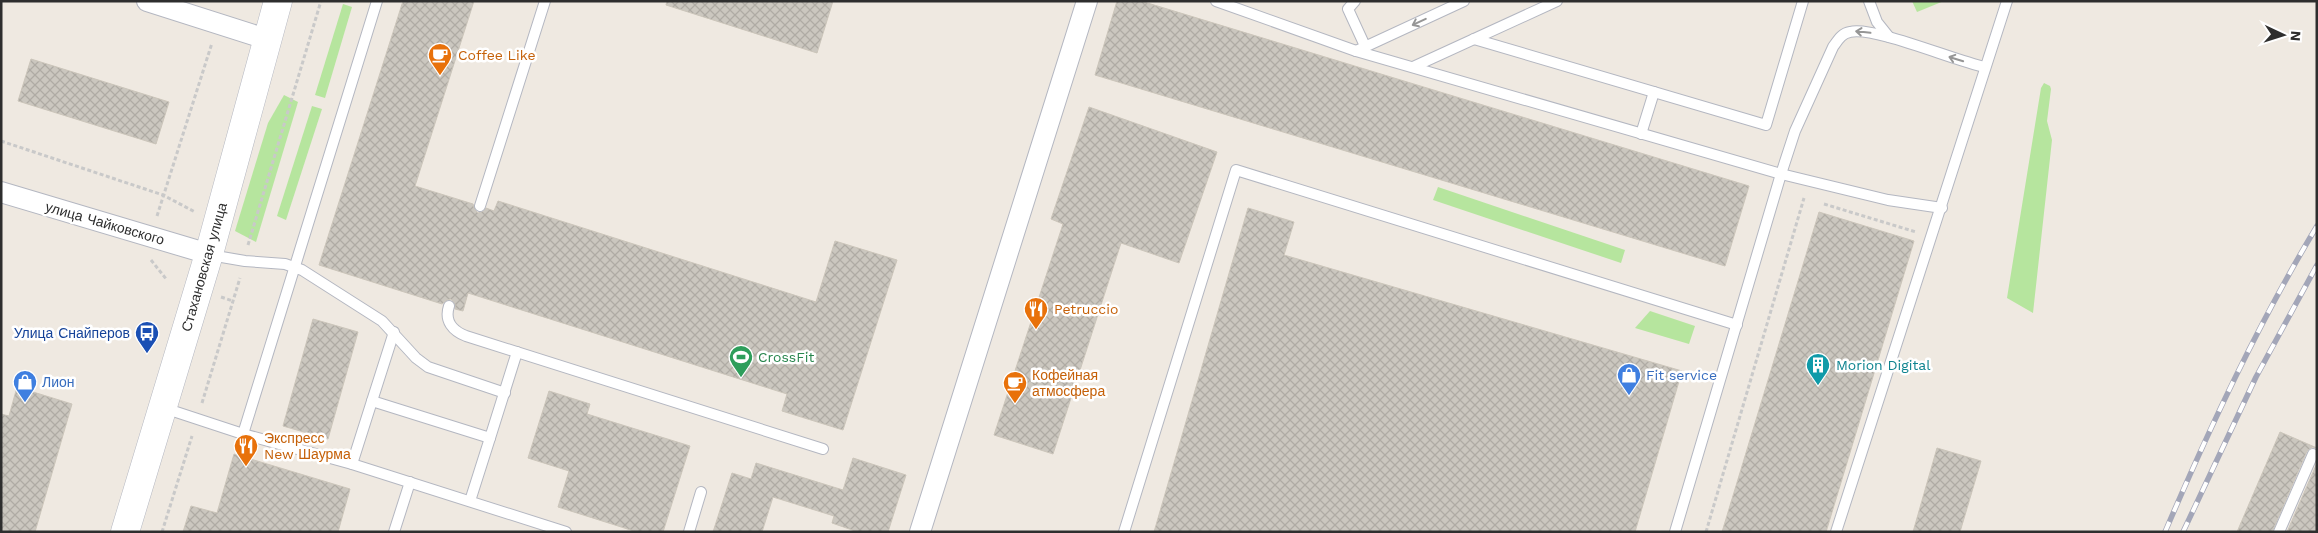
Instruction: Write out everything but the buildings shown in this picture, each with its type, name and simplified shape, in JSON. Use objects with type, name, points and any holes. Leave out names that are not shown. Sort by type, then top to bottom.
[{"type":"main road","name":"Стахановская улица","points":[[125,532],[209,254],[266,39],[278,1]]},
{"type":"street","points":[[146,1],[266,39]]},
{"type":"street","points":[[920,532],[1087,1]]},
{"type":"street","name":"улица Чайковского","points":[[1,192],[209,254]]},
{"type":"lane","points":[[243,434],[293,266],[377,1]]},
{"type":"lane","points":[[480,206],[545,1]]},
{"type":"lane","points":[[1216,1],[1356,51],[1781,174],[1888,200],[1926,204],[1942,208]]},
{"type":"lane","points":[[1355,1],[1348,9],[1366,46]]},
{"type":"lane","points":[[1356,51],[1464,1]]},
{"type":"lane","points":[[1413,68],[1557,1]]},
{"type":"lane","points":[[1474,39],[1766,125],[1802,1]]},
{"type":"lane","points":[[1869,1],[1882,30],[1892,38]]},
{"type":"lane","points":[[1836,532],[1942,208],[2007,1]]},
{"type":"lane","points":[[1674,532],[1795,131],[1833,47],[1840,37],[1849,32],[1859,31],[1892,38],[1985,67]]},
{"type":"lane","points":[[1641,134],[1654,92]]},
{"type":"lane","points":[[1124,532],[1236,170],[1736,325]]},
{"type":"lane","points":[[209,254],[293,266],[311,275],[382,321],[416,358],[428,366],[504,393]]},
{"type":"lane","points":[[449,306],[447,318],[459,333],[823,449]]},
{"type":"lane","points":[[352,464],[394,332]]},
{"type":"lane","points":[[470,501],[517,352]]},
{"type":"lane","points":[[372,401],[490,438]]},
{"type":"lane","points":[[163,408],[243,434],[352,464],[566,532]]},
{"type":"lane","points":[[2279,532],[2313,454]]},
{"type":"lane","points":[[394,532],[410,482]]},
{"type":"lane","points":[[689,532],[701,492]]},
{"type":"path","points":[[155,221],[218,24]]},
{"type":"path","points":[[1,141],[163,195],[200,215]]},
{"type":"path","points":[[1706,532],[1803,198],[1812,201]]},
{"type":"path","points":[[1822,204],[1917,232],[1926,204]]},
{"type":"path","points":[[149,257],[167,280]]},
{"type":"green space","points":[[1912,1],[1944,1],[1917,12]]},
{"type":"green space","points":[[343,4],[352,7],[325,98],[315,95]]},
{"type":"green space","points":[[2044,83],[2050,86],[2051,89],[2047,121],[2052,140],[2033,313],[2007,298],[2041,88]]},
{"type":"green space","points":[[284,95],[298,102],[256,242],[235,231],[268,123]]},
{"type":"green space","points":[[312,106],[322,109],[286,220],[277,216]]},
{"type":"green space","points":[[1438,187],[1625,250],[1621,263],[1433,200]]},
{"type":"green space","points":[[1650,311],[1695,326],[1689,344],[1635,328]]},
{"type":"railway","points":[[2165,532],[2236,376],[2275,300],[2317,226]]},
{"type":"railway","points":[[2183,532],[2256,377],[2317,265]]},
{"type":"place","name":"Coffee Like","points":[[440,76]]},
{"type":"place","name":"Petruccio","points":[[1036,330]]},
{"type":"place","name":"Улица Снайперов","points":[[147,354]]},
{"type":"place","name":"CrossFit","points":[[741,378]]},
{"type":"place","name":"Morion Digital","points":[[1818,386]]},
{"type":"place","name":"Fit service","points":[[1629,396]]},
{"type":"place","name":"Лион","points":[[25,403]]},
{"type":"place","name":"Кофейная атмосфера","points":[[1015,404]]},
{"type":"place","name":"Экспресс New Шаурма","points":[[246,467]]}]
